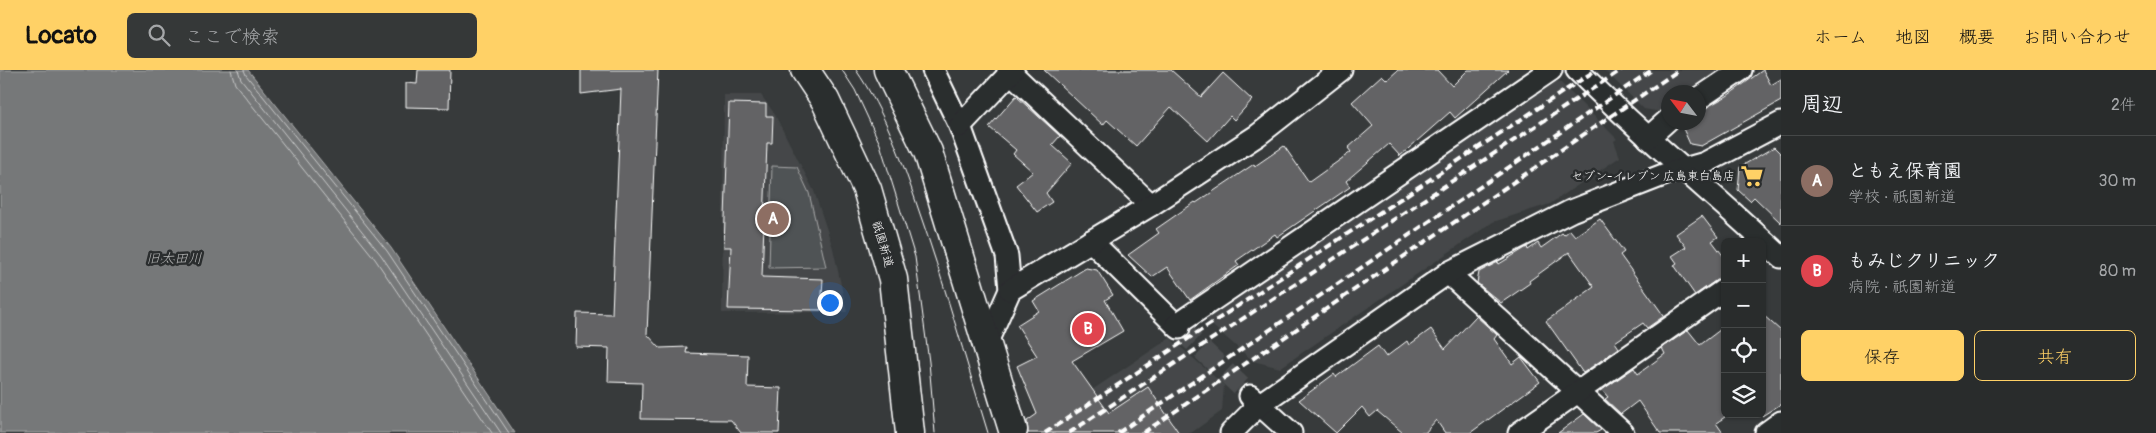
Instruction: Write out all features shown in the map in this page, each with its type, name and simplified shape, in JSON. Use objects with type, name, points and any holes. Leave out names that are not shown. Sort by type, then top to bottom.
[{"type":"highway","points":[[888,70],[928,152],[987,342],[1012,430]]},
{"type":"highway","name":"祇園新道","points":[[802,71],[825,100],[870,198],[893,279],[910,433]]},
{"type":"street","points":[[933,70],[960,126],[1007,256],[1010,290],[987,342]]},
{"type":"street","points":[[1010,290],[1151,205],[1258,135],[1341,70]]},
{"type":"street","points":[[1091,242],[1178,327],[1551,70]]},
{"type":"street","points":[[1577,70],[1625,119],[1685,169],[1773,257]]},
{"type":"street","points":[[1706,94],[1741,70]]},
{"type":"street","points":[[960,126],[1010,71],[1151,205]]},
{"type":"street","points":[[1231,433],[1255,400],[1448,273],[1571,211],[1705,163],[1781,123]]},
{"type":"street","points":[[1648,138],[1661,126]]},
{"type":"street","points":[[1448,273],[1623,433]]},
{"type":"street","points":[[1518,433],[1577,390],[1721,292]]},
{"type":"street","points":[[1255,400],[1290,433]]},
{"type":"street","points":[[1766,433],[1781,422]]},
{"type":"shaded area","points":[[1604,70],[1720,70],[1698,85],[1661,85],[1661,112],[1644,109]]},
{"type":"shaded area","points":[[1549,81],[1561,83],[1617,139],[1614,141],[1620,157],[1550,204],[1493,222],[1280,368],[1253,361],[1199,314]]},
{"type":"shaded area","points":[[724,95],[761,95],[774,113],[814,191],[833,248],[847,312],[722,313]]},
{"type":"shaded area","points":[[772,166],[797,167],[809,193],[826,267],[769,268]]},
{"type":"shaded area","points":[[1170,338],[1224,385],[1222,411],[1191,433],[1037,433],[1035,428]]},
{"type":"water","name":"旧太田川","points":[[0,70],[248,70],[391,248],[515,433],[0,433]]},
{"type":"building","points":[[418,70],[450,70],[449,108],[406,107],[406,83],[417,84]]},
{"type":"building","points":[[581,70],[658,70],[647,334],[660,348],[687,347],[686,353],[748,355],[747,387],[781,388],[779,433],[741,433],[731,420],[641,419],[642,383],[608,382],[609,348],[576,347],[577,313],[612,314],[621,89],[581,94]]},
{"type":"building","points":[[1044,70],[1171,70],[1201,97],[1223,73],[1252,100],[1234,120],[1230,116],[1208,141],[1171,107],[1136,146],[1107,120],[1103,125]]},
{"type":"building","points":[[1398,70],[1437,70],[1452,86],[1468,70],[1508,70],[1455,118],[1450,112],[1400,156],[1389,144],[1346,181],[1350,187],[1277,237],[1275,234],[1236,261],[1239,265],[1190,300],[1167,267],[1152,277],[1128,255],[1159,233],[1156,229],[1284,146],[1309,182],[1351,152],[1348,148],[1373,126],[1352,102],[1382,75],[1387,80]]},
{"type":"building","points":[[1763,70],[1771,85],[1781,79],[1781,101],[1701,146],[1690,144],[1684,130],[1706,130],[1706,108],[1727,96]]},
{"type":"building","points":[[1016,96],[1060,136],[1052,145],[1072,163],[1046,193],[1052,202],[1037,212],[1016,185],[1033,172],[1013,154],[1016,150],[989,127]]},
{"type":"building","points":[[729,103],[766,104],[766,116],[773,116],[772,143],[767,143],[762,277],[823,279],[821,310],[728,309],[731,247],[724,247]]},
{"type":"building","points":[[1774,147],[1781,154],[1781,223],[1754,197],[1750,201],[1738,190],[1740,167]]},
{"type":"building","points":[[1702,216],[1718,237],[1712,241],[1721,253],[1721,278],[1695,295],[1674,265],[1677,263],[1672,256],[1686,247],[1676,234]]},
{"type":"building","points":[[1600,219],[1624,252],[1620,255],[1664,316],[1647,328],[1643,323],[1615,342],[1619,348],[1583,373],[1546,321],[1594,287],[1569,252],[1501,303],[1477,283],[1479,272],[1498,262],[1499,264],[1527,247],[1528,250],[1538,243],[1541,248],[1562,233],[1564,235],[1570,230],[1575,236]]},
{"type":"building","points":[[1086,268],[1097,270],[1113,295],[1105,300],[1123,331],[1072,361],[1109,413],[1148,387],[1179,433],[1028,433],[1027,421],[1037,414],[1017,366],[1037,356],[1017,325],[1039,311],[1033,301]]},
{"type":"building","points":[[1476,316],[1497,335],[1494,339],[1512,364],[1521,357],[1540,382],[1470,433],[1445,433],[1436,420],[1425,433],[1403,433],[1377,411],[1370,417],[1362,407],[1336,433],[1299,400],[1334,374],[1336,377],[1378,346],[1386,357],[1407,341],[1409,345],[1431,329],[1445,349]]},
{"type":"building","points":[[1766,318],[1781,331],[1781,404],[1766,413]]},
{"type":"building","points":[[1721,329],[1721,418],[1724,418],[1716,423],[1723,433],[1660,433],[1638,401],[1621,414],[1605,399],[1608,397],[1602,390],[1634,368],[1638,374],[1665,354],[1662,348],[1688,330],[1700,345]]},
{"type":"building","points":[[1584,414],[1601,430],[1596,433],[1558,433]]},
{"type":"tunnel","points":[[1179,328],[1250,395]]},
{"type":"tram line","points":[[842,70],[855,90],[880,144],[915,257],[929,362],[935,433]]},
{"type":"tram line","points":[[856,70],[884,119],[906,172],[937,264],[988,433]]},
{"type":"railway","points":[[1045,433],[1596,70]]},
{"type":"railway","points":[[1069,433],[1621,70]]},
{"type":"railway","points":[[1118,433],[1652,70]]},
{"type":"railway","points":[[1143,433],[1679,70]]},
{"type":"place","name":"セブン-イレブン 広島東白島店","points":[[1752,176]]},
{"type":"place","name":"ともえ保育園","points":[[773,219]]},
{"type":"place","name":"もみじクリニック","points":[[1088,329]]}]
